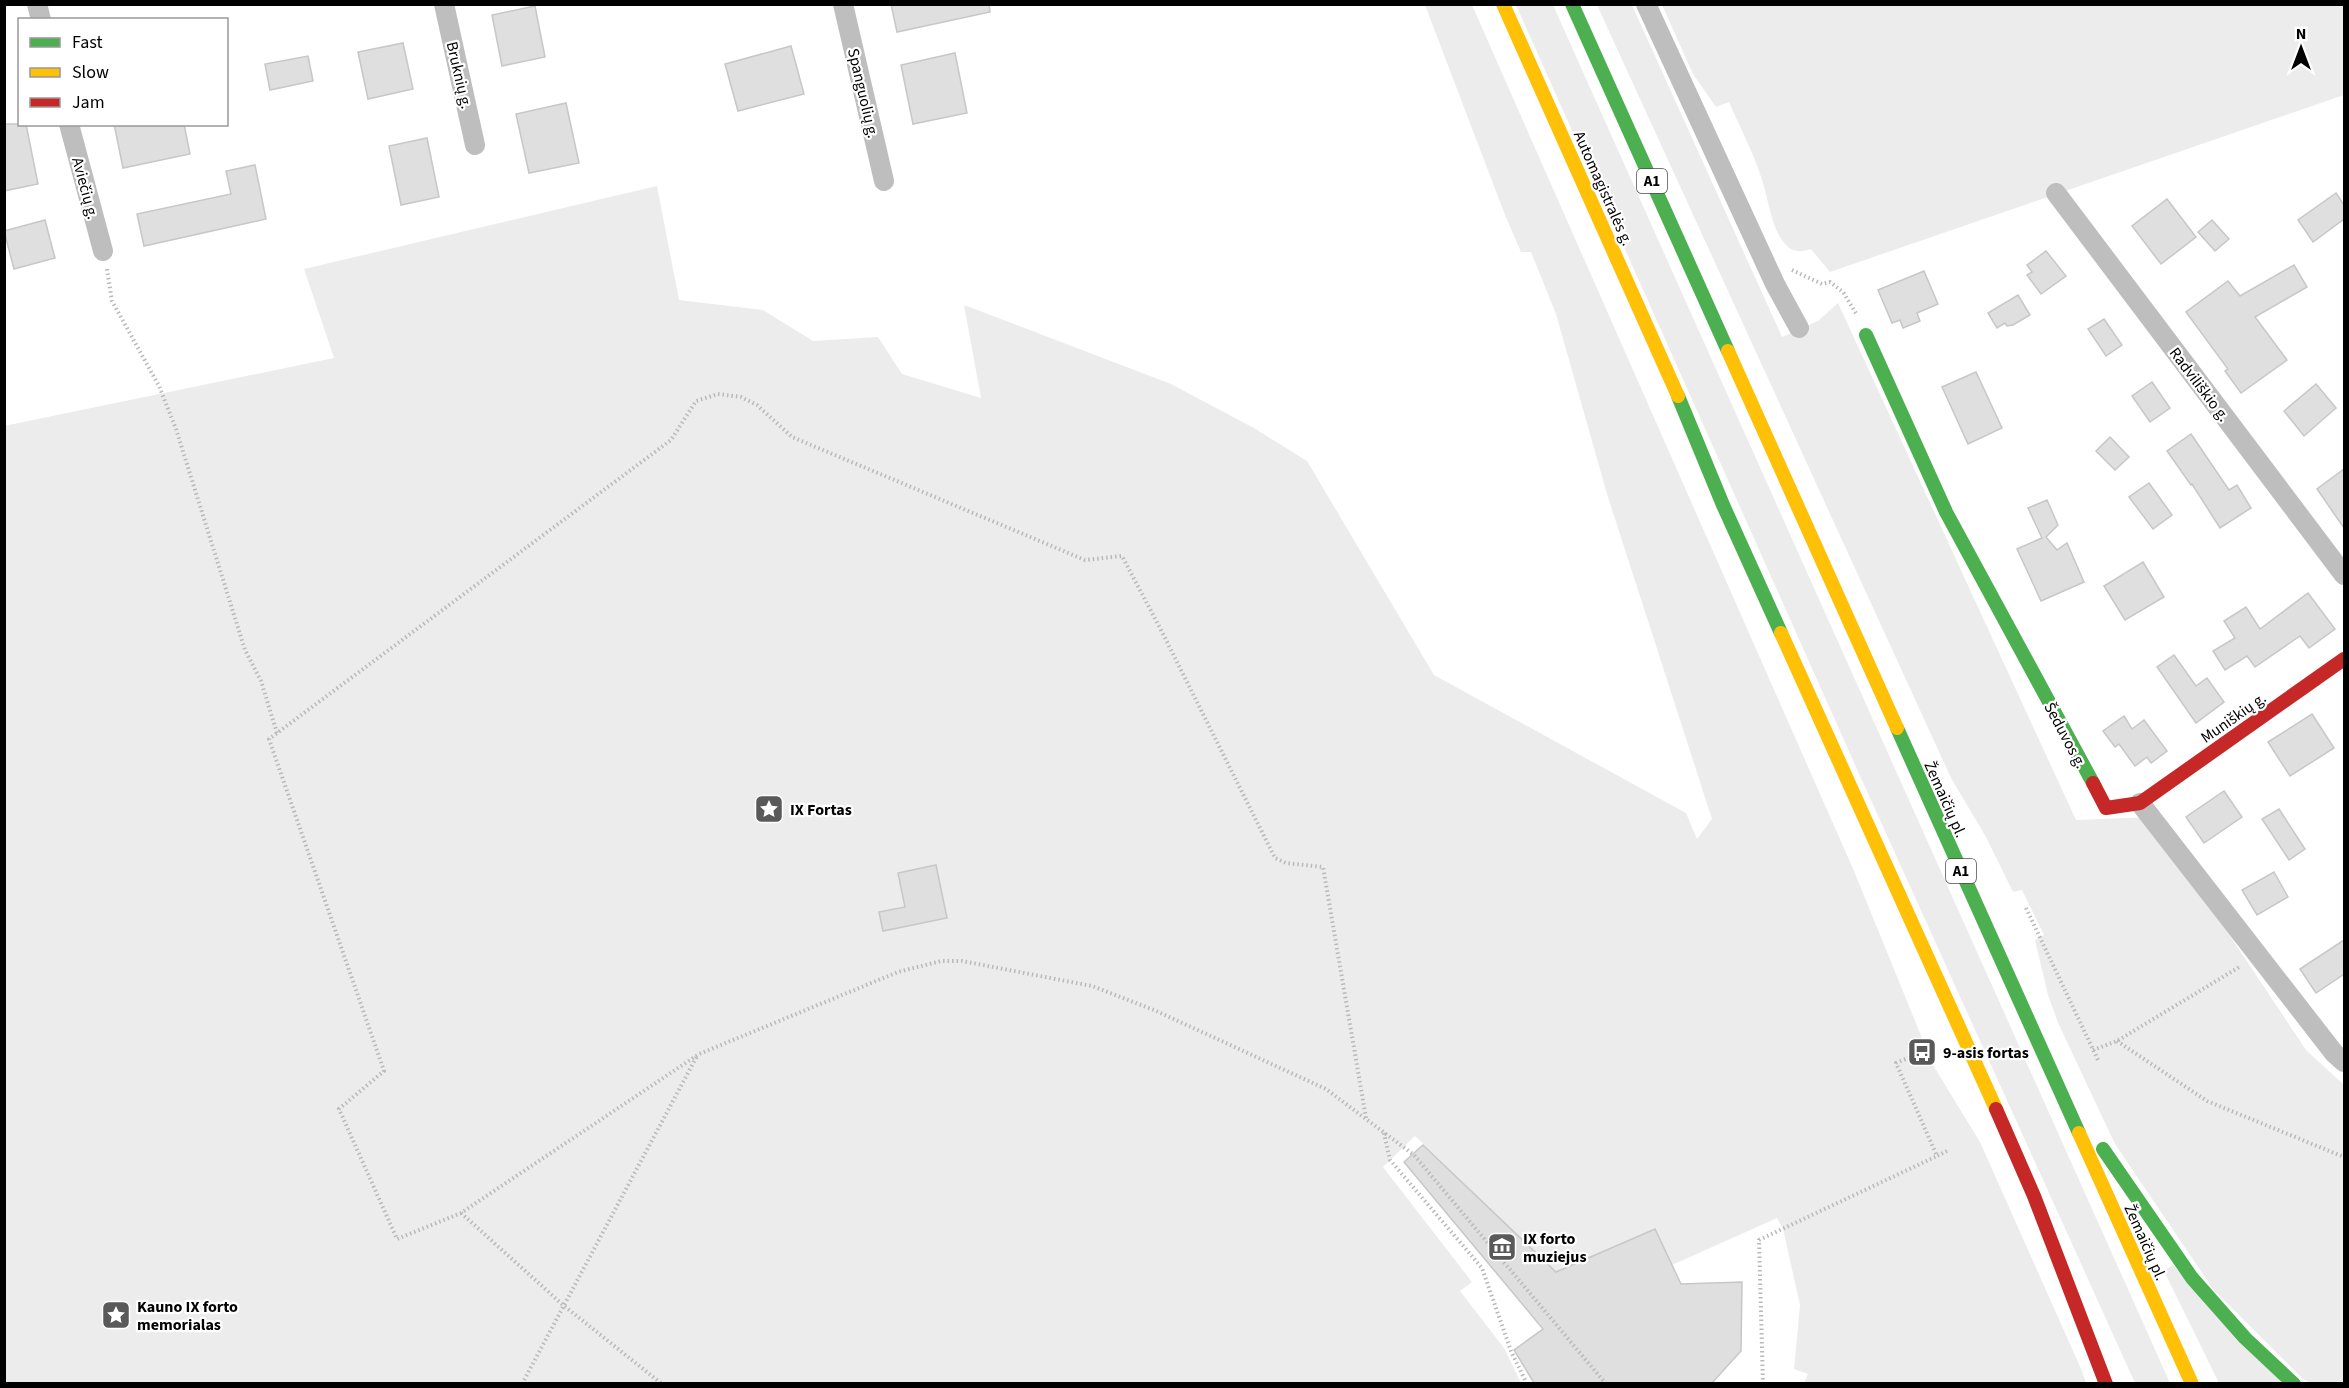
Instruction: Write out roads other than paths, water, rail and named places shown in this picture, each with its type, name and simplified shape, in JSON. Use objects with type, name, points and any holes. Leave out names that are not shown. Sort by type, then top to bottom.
[{"type":"main road","name":"Automagistralės g.","points":[[1503,4],[1674,386],[1723,505],[1938,978],[2034,1196],[2106,1383]]},
{"type":"main road","name":"Žemaičių pl.","points":[[1572,4],[2192,1383]]},
{"type":"main road","name":"Šeduvos g.","points":[[1866,335],[1946,512],[2106,808],[2140,803]]},
{"type":"main road","name":"Muniškių g.","points":[[2140,803],[2344,659]]},
{"type":"main road","points":[[2055,1080],[2192,1278],[2245,1338],[2294,1383]]},
{"type":"street","name":"Bruknių g.","points":[[444,4],[475,145]]},
{"type":"street","name":"Spanguolių g.","points":[[843,4],[884,181]]},
{"type":"street","points":[[1646,4],[1775,284],[1799,328]]},
{"type":"street","name":"Aviečių g.","points":[[70,126],[103,251]]},
{"type":"street","name":"Radviliškio g.","points":[[2056,193],[2344,575]]},
{"type":"street","points":[[2140,803],[2334,1053],[2344,1062]]},
{"type":"place","name":"IX Fortas","points":[[769,809]]},
{"type":"place","name":"9-asis fortas","points":[[1922,1052]]},
{"type":"place","name":"IX forto muziejus","points":[[1502,1247]]},
{"type":"place","name":"Kauno IX forto memorialas","points":[[116,1315]]}]
